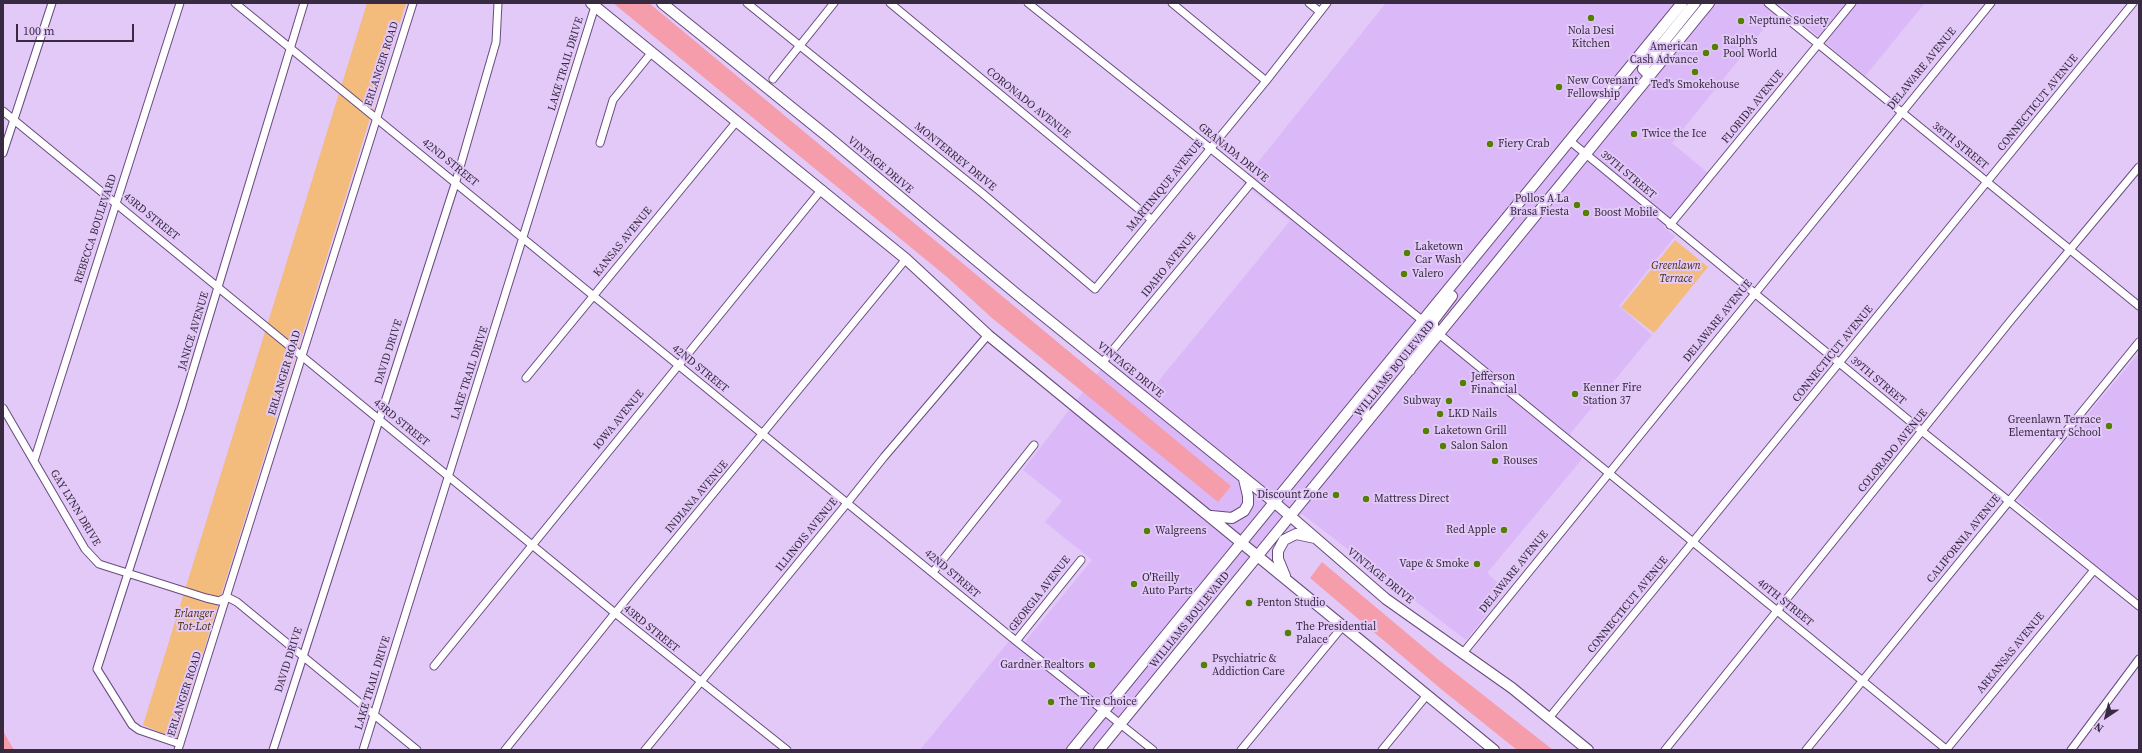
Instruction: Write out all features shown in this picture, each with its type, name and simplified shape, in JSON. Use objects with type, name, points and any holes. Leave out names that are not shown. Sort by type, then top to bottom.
[{"type":"street","points":[[3,153],[52,3]]},
{"type":"street","name":"REBECCA BOULEVARD","points":[[34,461],[180,3]]},
{"type":"street","name":"42ND STREET","points":[[236,3],[290,50],[456,182],[593,296],[848,502],[1016,641],[1105,710],[1153,750]]},
{"type":"street","name":"JANICE AVENUE","points":[[179,747],[132,725],[97,669],[182,406],[304,3]]},
{"type":"street","name":"ERLANGER ROAD","points":[[179,747],[227,597],[301,355],[413,3]]},
{"type":"street","name":"DAVID DRIVE","points":[[273,750],[302,656],[456,182],[496,42],[498,3]]},
{"type":"street","name":"VINTAGE DRIVE","points":[[662,3],[1274,502],[1386,599],[1463,653],[1549,718],[1588,750]]},
{"type":"street","name":"MONTERREY DRIVE","points":[[747,3],[982,193],[1095,289]]},
{"type":"street","points":[[773,79],[834,3]]},
{"type":"street","name":"CORONADO AVENUE","points":[[890,3],[1152,220]]},
{"type":"street","name":"GRANADA DRIVE","points":[[1028,3],[1423,321]]},
{"type":"street","points":[[1172,3],[1266,81]]},
{"type":"street","points":[[1309,3],[1320,12]]},
{"type":"street","name":"MARTINIQUE AVENUE","points":[[1095,289],[1266,81],[1327,3]]},
{"type":"street","name":"WILLIAMS BOULEVARD","points":[[1072,750],[1682,3]]},
{"type":"street","points":[[1650,76],[1643,69],[1645,65],[1695,3]]},
{"type":"street","name":"WILLIAMS BOULEVARD","points":[[1099,750],[1710,3]]},
{"type":"street","name":"38TH STREET","points":[[1768,3],[2139,306]]},
{"type":"street","name":"FLORIDA AVENUE","points":[[1670,225],[1852,3]]},
{"type":"street","name":"DELAWARE AVENUE","points":[[1463,653],[1991,3]]},
{"type":"street","points":[[2134,3],[2139,6]]},
{"type":"street","name":"CONNECTICUT AVENUE","points":[[1549,718],[2134,3]]},
{"type":"street","points":[[594,4],[906,259],[988,335],[1494,750]]},
{"type":"street","name":"LAKE TRAIL DRIVE","points":[[364,750],[448,476],[524,238],[594,4]]},
{"type":"street","points":[[600,143],[613,100],[652,52]]},
{"type":"street","name":"43RD STREET","points":[[3,111],[219,286],[615,613],[787,750]]},
{"type":"street","name":"KANSAS AVENUE","points":[[526,378],[737,121]]},
{"type":"street","name":"39TH STREET","points":[[1570,141],[1670,225],[1923,432],[2139,606]]},
{"type":"street","name":"COLORADO AVENUE","points":[[1665,750],[1923,432],[2012,319],[2139,167]]},
{"type":"street","name":"IDAHO AVENUE","points":[[1102,363],[1252,182]]},
{"type":"street","name":"IOWA AVENUE","points":[[434,666],[822,189]]},
{"type":"street","name":"INDIANA AVENUE","points":[[505,750],[615,613],[906,259]]},
{"type":"street","points":[[1439,334],[1435,330],[1433,321],[1452,296],[1453,284]]},
{"type":"street","points":[[1410,370],[1409,360],[1428,333],[1423,321]]},
{"type":"street","name":"40TH STREET","points":[[1439,334],[1608,474],[1947,750]]},
{"type":"street","name":"ILLINOIS AVENUE","points":[[645,750],[884,457],[988,335]]},
{"type":"street","name":"CALIFORNIA AVENUE","points":[[1806,750],[2139,342]]},
{"type":"street","points":[[1369,420],[1364,412],[1365,406],[1392,359]]},
{"type":"street","name":"GAY LYNN DRIVE","points":[[3,408],[85,549],[99,564],[127,574],[219,601],[227,597]]},
{"type":"street","points":[[933,572],[1034,445]]},
{"type":"street","points":[[1209,516],[1232,518],[1244,511],[1248,504],[1248,496],[1244,479]]},
{"type":"street","points":[[1290,583],[1280,567],[1278,559],[1281,544],[1284,540],[1296,534],[1317,539]]},
{"type":"street","name":"GEORGIA AVENUE","points":[[1016,641],[1081,560]]},
{"type":"street","name":"ARKANSAS AVENUE","points":[[1947,750],[2094,570]]},
{"type":"street","points":[[227,597],[237,602],[417,750]]},
{"type":"street","points":[[1241,750],[1343,626]]},
{"type":"street","points":[[2071,750],[2139,659]]},
{"type":"street","points":[[1382,750],[1427,695]]},
{"type":"shaded area","points":[[613,3],[649,3],[1231,486],[1218,502],[992,318],[947,277]]},
{"type":"shaded area","points":[[1386,3],[1925,3],[1865,76],[1782,6],[1672,143],[1708,173],[1664,227],[1675,236],[1619,306],[1652,335],[1570,434],[1582,459],[1487,573],[1506,590],[1466,640],[1302,514],[1256,566],[1107,750],[920,750],[1010,640],[1020,648],[1092,560],[1045,522],[1062,501],[1023,470],[1110,357],[1152,389],[1290,221],[1242,182]]},
{"type":"shaded area","name":"Greenlawn Terrace Elementary School","points":[[2139,353],[2139,595],[2136,599],[2017,499]]},
{"type":"shaded area","points":[[1322,562],[1440,661],[1553,750],[1517,750],[1441,689],[1310,578]]},
{"type":"shaded area","points":[[3,731],[14,750],[3,750]]},
{"type":"green space","name":"Erlanger Tot-Lot","points":[[367,3],[406,3],[176,739],[143,725]]},
{"type":"green space","name":"Greenlawn Terrace","points":[[1675,240],[1708,267],[1654,333],[1621,307]]},
{"type":"place","name":"Nola Desi Kitchen","points":[[1591,18]]},
{"type":"place","name":"Neptune Society","points":[[1741,21]]},
{"type":"place","name":"Ralph's Pool World","points":[[1715,47]]},
{"type":"place","name":"American Cash Advance","points":[[1706,53]]},
{"type":"place","name":"Ted's Smokehouse","points":[[1695,72]]},
{"type":"place","name":"New Covenant Fellowship","points":[[1559,87]]},
{"type":"place","name":"Twice the Ice","points":[[1634,134]]},
{"type":"place","name":"Fiery Crab","points":[[1490,144]]},
{"type":"place","name":"Pollos A La Brasa Fiesta","points":[[1577,205]]},
{"type":"place","name":"Boost Mobile","points":[[1586,213]]},
{"type":"place","name":"Laketown Car Wash","points":[[1407,253]]},
{"type":"place","name":"Valero","points":[[1404,274]]},
{"type":"place","name":"Jefferson Financial","points":[[1463,383]]},
{"type":"place","name":"Kenner Fire Station 37","points":[[1575,394]]},
{"type":"place","name":"Subway","points":[[1449,401]]},
{"type":"place","name":"LKD Nails","points":[[1440,414]]},
{"type":"place","name":"Greenlawn Terrace Elementary School","points":[[2109,426]]},
{"type":"place","name":"Laketown Grill","points":[[1426,431]]},
{"type":"place","name":"Salon Salon","points":[[1443,446]]},
{"type":"place","name":"Rouses","points":[[1495,461]]},
{"type":"place","name":"Discount Zone","points":[[1336,495]]},
{"type":"place","name":"Mattress Direct","points":[[1366,499]]},
{"type":"place","name":"Red Apple","points":[[1504,530]]},
{"type":"place","name":"Walgreens","points":[[1147,531]]},
{"type":"place","name":"Vape & Smoke","points":[[1477,564]]},
{"type":"place","name":"O'Reilly Auto Parts","points":[[1134,584]]},
{"type":"place","name":"Penton Studio","points":[[1249,603]]},
{"type":"place","name":"The Presidential Palace","points":[[1288,633]]},
{"type":"place","name":"Gardner Realtors","points":[[1092,665]]},
{"type":"place","name":"Psychiatric & Addiction Care","points":[[1204,665]]},
{"type":"place","name":"The Tire Choice","points":[[1051,702]]}]
